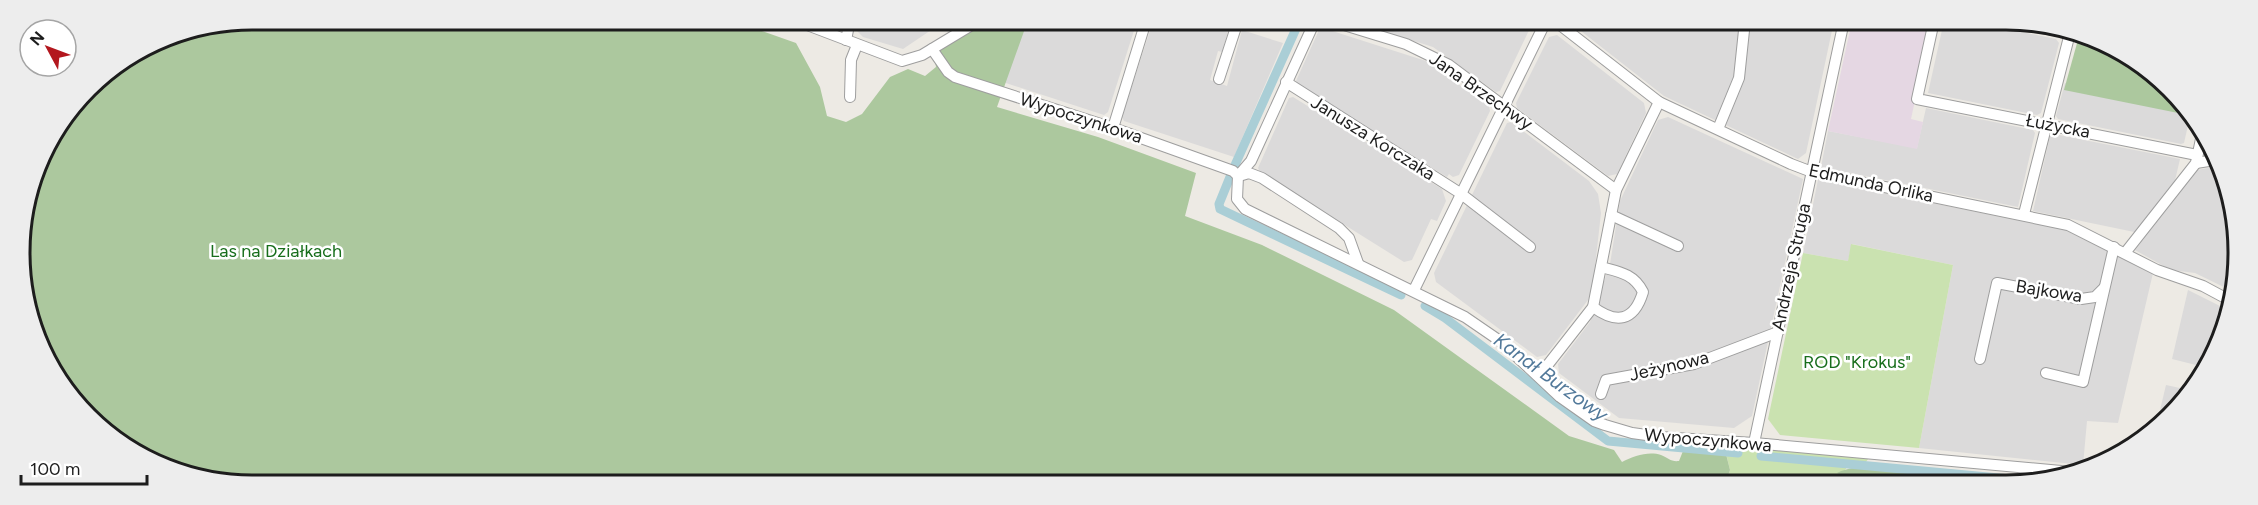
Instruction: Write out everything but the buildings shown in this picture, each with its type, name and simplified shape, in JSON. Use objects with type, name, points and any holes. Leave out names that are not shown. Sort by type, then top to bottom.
[{"type":"street","points":[[819,30],[902,61],[912,60],[932,49],[957,30]]},
{"type":"street","points":[[850,97],[851,30]]},
{"type":"street","points":[[1113,128],[1143,30]]},
{"type":"street","points":[[1219,79],[1235,30]]},
{"type":"street","points":[[1238,176],[1251,161],[1311,30]]},
{"type":"street","name":"Jana Brzechwy","points":[[1359,30],[1430,53],[1616,190]]},
{"type":"street","points":[[1414,291],[1541,30]]},
{"type":"street","name":"Edmunda Orlika","points":[[1567,30],[1659,102],[1812,172],[2024,214],[2068,225],[2157,270],[2203,286],[2224,297]]},
{"type":"street","points":[[1718,129],[1739,78],[1744,30]]},
{"type":"street","name":"Andrzeja Struga","points":[[1754,443],[1842,30]]},
{"type":"street","name":"Łużycka","points":[[1932,30],[1917,99],[2047,123],[2197,159]]},
{"type":"street","points":[[2024,214],[2068,40]]},
{"type":"street","name":"Wypoczynkowa","points":[[932,49],[948,72],[955,77],[1226,167],[1238,176]]},
{"type":"street","name":"Janusza Korczaka","points":[[1286,82],[1460,193],[1530,246]]},
{"type":"street","points":[[1539,376],[1593,307],[1616,190],[1659,102]]},
{"type":"street","points":[[2125,253],[2197,159],[2200,145]]},
{"type":"street","points":[[2197,159],[2208,160]]},
{"type":"street","name":"Wypoczynkowa","points":[[1238,176],[1249,173],[1262,178],[1339,228],[1349,238],[1358,263]]},
{"type":"street","name":"Wypoczynkowa","points":[[1238,176],[1237,199],[1245,209],[1358,263],[1476,324],[1500,341],[1560,397],[1594,421],[1605,425],[1653,436],[2052,470]]},
{"type":"street","points":[[1611,215],[1678,246]]},
{"type":"street","name":"Bajkowa","points":[[2046,373],[2083,382],[2114,247]]},
{"type":"street","points":[[1593,307],[1605,316],[1617,319],[1630,315],[1640,304],[1643,292],[1637,281],[1628,274],[1601,267]]},
{"type":"street","name":"Bajkowa","points":[[1980,359],[1997,283],[2081,298],[2095,297],[2104,288]]},
{"type":"street","name":"Jeżynowa","points":[[1601,394],[1606,380],[1694,364],[1778,332]]},
{"type":"shaded area","points":[[931,30],[903,49],[863,37],[857,31]]},
{"type":"shaded area","points":[[1002,30],[1134,30],[1108,112],[1104,115],[954,66]]},
{"type":"shaded area","points":[[1150,30],[1228,30],[1222,52],[1218,51],[1210,80],[1227,86],[1242,30],[1283,43],[1234,157],[1124,121],[1122,117]]},
{"type":"shaded area","points":[[1319,30],[1329,30],[1426,61],[1489,106],[1490,111],[1459,175],[1453,177],[1449,174],[1447,177],[1298,85],[1296,81]]},
{"type":"shaded area","points":[[1379,30],[1529,30],[1500,91],[1496,92],[1433,47]]},
{"type":"shaded area","points":[[1580,30],[1832,30],[1806,153],[1798,159],[1664,96]]},
{"type":"shaded area","points":[[1850,30],[1930,30],[1911,119],[1923,122],[1917,149],[1828,131]]},
{"type":"shaded area","points":[[1942,30],[2012,30],[2056,39],[2059,43],[2041,113],[2037,115],[1928,93]]},
{"type":"shaded area","points":[[1557,35],[1644,103],[1646,113],[1617,174],[1608,176],[1517,108],[1516,103],[1549,37]]},
{"type":"shaded area","points":[[2065,83],[2175,108],[2188,125],[2184,143],[2181,144],[2058,119],[2056,116]]},
{"type":"shaded area","points":[[1293,97],[1442,189],[1446,201],[1437,221],[1431,219],[1412,260],[1404,262],[1260,172],[1258,168],[1289,98]]},
{"type":"shaded area","points":[[1926,108],[2033,130],[2035,133],[2018,207],[1821,167],[1828,131],[1917,148]]},
{"type":"shaded area","points":[[1668,117],[1803,179],[1752,416],[1734,428],[1619,418],[1559,373],[1558,364],[1590,322],[1610,264],[1620,201],[1658,120]]},
{"type":"shaded area","points":[[1511,122],[1589,181],[1598,194],[1601,213],[1593,285],[1588,300],[1546,355],[1537,357],[1436,282],[1434,273],[1507,123]]},
{"type":"shaded area","points":[[2054,134],[2180,159],[2173,189],[2139,233],[2033,211],[2050,136]]},
{"type":"shaded area","points":[[2211,167],[2224,209],[2228,238],[2225,288],[2195,273],[2171,270],[2133,249],[2197,170]]},
{"type":"shaded area","points":[[1818,180],[2066,230],[2153,273],[2118,423],[2087,421],[2083,461],[2073,464],[1919,448],[1953,265],[1852,244],[1848,261],[1803,253]]},
{"type":"shaded area","points":[[2188,290],[2221,306],[2211,338],[2195,369],[2196,365],[2172,359]]},
{"type":"shaded area","points":[[2166,385],[2182,388],[2163,410],[2160,410]]},
{"type":"green space","name":"Las na Działkach","points":[[238,30],[759,30],[796,43],[820,87],[827,116],[846,122],[862,114],[890,77],[908,69],[925,76],[936,67],[934,54],[971,30],[1024,30],[997,107],[1098,137],[1196,173],[1185,216],[1262,245],[1394,310],[1569,436],[1614,450],[1622,462],[1646,454],[1661,455],[1679,461],[1683,451],[1726,454],[1730,470],[1728,475],[238,475],[209,471],[167,458],[129,438],[95,410],[67,376],[47,338],[34,296],[30,267],[30,238],[34,209],[53,154],[67,129],[95,95],[129,67],[154,53],[209,34]]},
{"type":"green space","points":[[2077,42],[2129,67],[2163,95],[2179,113],[2064,90]]},
{"type":"green space","name":"ROD \"Krokus\"","points":[[1851,244],[1953,265],[1919,448],[1780,435],[1768,419],[1803,253],[1848,261]]},
{"type":"green space","points":[[1724,445],[1869,458],[1861,468],[1847,467],[1842,475],[1728,475],[1730,470]]},
{"type":"green space","points":[[1873,464],[1955,470],[1956,475],[1841,475],[1837,473]]},
{"type":"waterway","name":"Kanał Burzowy","points":[[1235,165],[1295,30]]},
{"type":"waterway","name":"Kanał Burzowy","points":[[1230,177],[1219,204],[1220,209],[1401,295]]},
{"type":"waterway","name":"Kanał Burzowy","points":[[1425,306],[1445,318],[1608,441],[1738,453]]},
{"type":"waterway","name":"Kanał Burzowy","points":[[1761,456],[1966,475]]}]
